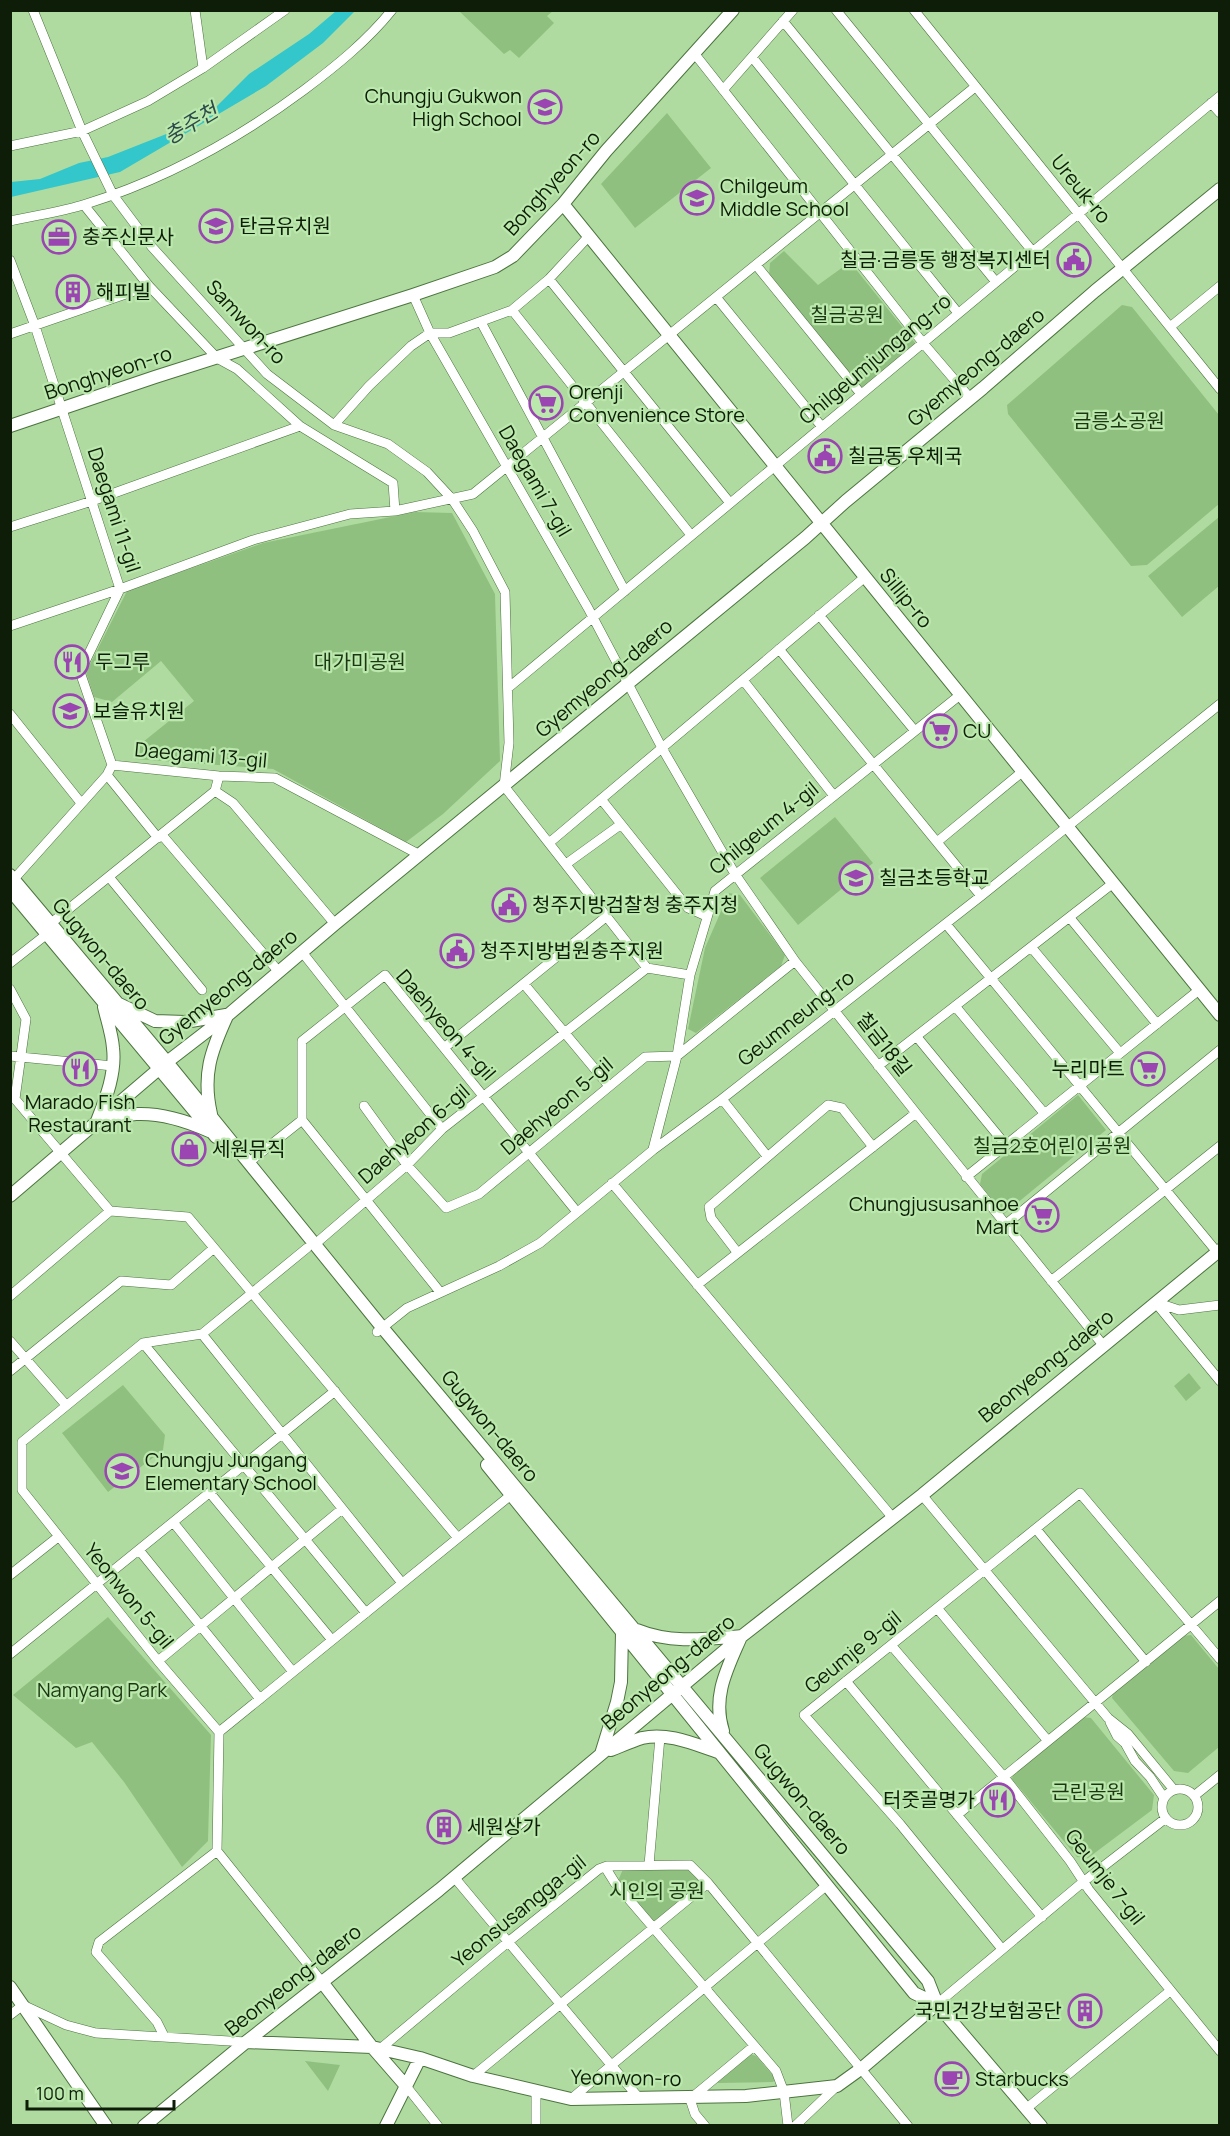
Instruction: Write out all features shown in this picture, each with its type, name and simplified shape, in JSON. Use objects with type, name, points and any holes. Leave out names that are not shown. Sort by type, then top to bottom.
[{"type":"street","points":[[33,10],[82,131]]},
{"type":"street","points":[[195,10],[203,68]]},
{"type":"street","points":[[10,146],[82,131],[148,101],[203,68],[285,10]]},
{"type":"street","points":[[10,221],[84,205],[189,164],[244,133],[334,67],[375,31],[392,10]]},
{"type":"street","name":"Bonghyeon-ro","points":[[10,426],[413,296],[495,267],[513,256],[563,204],[606,151],[733,10]]},
{"type":"street","points":[[723,90],[793,10]]},
{"type":"street","points":[[836,10],[1033,252]]},
{"type":"street","name":"Ureuk-ro","points":[[914,10],[1220,389]]},
{"type":"street","points":[[783,21],[996,282]]},
{"type":"street","points":[[694,53],[923,343],[970,398]]},
{"type":"street","points":[[752,57],[958,314]]},
{"type":"street","points":[[10,626],[254,540],[350,514],[395,511],[473,494],[975,87]]},
{"type":"street","name":"Chilgeumjungang-ro","points":[[508,688],[1220,96]]},
{"type":"street","points":[[1211,103],[1220,113]]},
{"type":"street","name":"Samwon-ro","points":[[82,131],[112,195],[152,247],[267,374],[334,425],[388,444],[427,472],[452,499],[473,531],[506,592],[509,743],[504,786]]},
{"type":"street","name":"Gyemyeong-daero","points":[[10,1196],[163,1065],[228,1015],[335,924],[805,538],[1122,269],[1220,189]]},
{"type":"street","name":"Sillip-ro","points":[[563,204],[1220,1015]]},
{"type":"street","points":[[84,205],[149,286],[217,358],[237,369],[300,426],[393,483],[395,511]]},
{"type":"street","points":[[334,425],[411,346],[430,333],[449,333],[512,310],[549,279],[588,236]]},
{"type":"street","name":"Daegami 11-gil","points":[[11,261],[35,326],[120,589],[80,672],[112,765]]},
{"type":"street","points":[[756,265],[861,394]]},
{"type":"street","points":[[549,279],[730,503]]},
{"type":"street","points":[[10,334],[149,286]]},
{"type":"street","points":[[1170,327],[1220,286]]},
{"type":"street","name":"Daegami 7-gil","points":[[413,296],[430,333],[628,683]]},
{"type":"street","points":[[716,297],[822,427]]},
{"type":"street","points":[[512,310],[692,536]]},
{"type":"street","points":[[482,322],[625,591]]},
{"type":"street","points":[[10,527],[92,501],[300,426]]},
{"type":"street","points":[[549,843],[865,578]]},
{"type":"street","points":[[819,615],[915,731]]},
{"type":"street","points":[[779,649],[981,896]]},
{"type":"street","points":[[743,680],[834,796]]},
{"type":"street","name":"칠금18길","points":[[628,683],[735,874],[795,961],[966,1177],[1103,1344]]},
{"type":"street","name":"Chilgeum 4-gil","points":[[653,1150],[677,1056],[690,975],[706,916],[716,891],[960,695]]},
{"type":"street","name":"Geumneung-ro","points":[[380,1330],[407,1308],[499,1266],[540,1244],[653,1150],[946,924],[1220,704]]},
{"type":"street","points":[[10,714],[81,803]]},
{"type":"street","name":"Daegami 13-gil","points":[[12,882],[107,775],[112,765],[219,776],[275,778],[420,855]]},
{"type":"street","points":[[937,842],[1022,772]]},
{"type":"street","points":[[107,775],[279,972]]},
{"type":"street","points":[[10,963],[109,877],[215,791],[219,776]]},
{"type":"street","points":[[504,786],[647,968],[690,975]]},
{"type":"street","points":[[215,791],[233,803],[335,924]]},
{"type":"street","points":[[600,799],[688,908],[706,916]]},
{"type":"street","points":[[566,864],[620,825]]},
{"type":"street","points":[[109,877],[202,990]]},
{"type":"street","name":"Gugwon-daero","points":[[12,882],[109,1002],[249,1163],[311,1246]]},
{"type":"street","points":[[878,1066],[1112,884]]},
{"type":"street","points":[[444,1048],[607,916]]},
{"type":"street","points":[[1070,918],[1157,1024]]},
{"type":"street","points":[[946,924],[1078,1086],[1218,1251]]},
{"type":"street","points":[[1031,947],[1119,1053]]},
{"type":"street","points":[[302,952],[442,1129]]},
{"type":"street","points":[[677,1056],[795,961]]},
{"type":"street","name":"Daehyeon 6-gil","points":[[311,1246],[407,1165],[442,1129],[647,968]]},
{"type":"street","name":"Daehyeon 4-gil","points":[[302,1120],[302,1041],[385,975],[577,1212]]},
{"type":"street","points":[[524,984],[609,1086]]},
{"type":"street","points":[[10,989],[26,1020],[13,1101],[62,1153],[110,1211]]},
{"type":"street","points":[[966,1177],[1199,990]]},
{"type":"street","points":[[97,1122],[110,1086],[113,1066],[114,1048],[109,1002],[155,1021],[185,1022],[228,1015]]},
{"type":"street","points":[[955,1006],[1044,1113]]},
{"type":"street","points":[[212,1118],[206,1094],[210,1053],[228,1015]]},
{"type":"street","points":[[917,1037],[1005,1144]]},
{"type":"street","points":[[1005,1225],[1220,1050]]},
{"type":"street","points":[[10,1056],[113,1066]]},
{"type":"street","name":"Daehyeon 5-gil","points":[[364,1106],[407,1165],[446,1208],[479,1194],[645,1057],[677,1056]]},
{"type":"street","name":"Gugwon-daero","points":[[163,1065],[212,1132],[311,1246],[677,1690],[720,1753],[914,1993],[937,2004]]},
{"type":"street","points":[[722,1099],[767,1156]]},
{"type":"street","points":[[737,1252],[711,1218],[709,1207],[828,1105],[842,1108],[873,1147]]},
{"type":"street","points":[[697,1285],[916,1113]]},
{"type":"street","points":[[97,1122],[136,1114],[176,1119],[212,1132]]},
{"type":"street","points":[[249,1163],[302,1120],[440,1292]]},
{"type":"street","points":[[1051,1281],[1220,1146]]},
{"type":"street","points":[[612,1183],[892,1518]]},
{"type":"street","points":[[10,1296],[110,1211],[188,1217],[458,1538]]},
{"type":"street","points":[[143,1343],[202,1334],[311,1246]]},
{"type":"street","points":[[10,1371],[121,1281],[171,1285],[214,1248]]},
{"type":"street","name":"Beonyeong-daero","points":[[144,2126],[454,1877],[742,1636],[922,1494],[1218,1251]]},
{"type":"street","points":[[1155,1302],[1179,1310],[1220,1305]]},
{"type":"street","points":[[1155,1302],[1220,1381]]},
{"type":"street","name":"Gugwon-daero","points":[[380,1330],[511,1495],[628,1630]]},
{"type":"street","points":[[202,1334],[402,1584]]},
{"type":"street","points":[[10,1341],[66,1405]]},
{"type":"street","points":[[143,1343],[366,1613]]},
{"type":"street","name":"Yeonwon 5-gil","points":[[143,1343],[22,1442],[22,1490],[158,1661],[219,1732]]},
{"type":"street","points":[[10,1654],[335,1391]]},
{"type":"street","points":[[210,1493],[332,1640]]},
{"type":"street","name":"Geumje 9-gil","points":[[1002,1949],[900,1824],[804,1715],[1080,1493],[1191,1624]]},
{"type":"street","points":[[922,1494],[1096,1702],[1108,1718],[1117,1736],[1125,1743],[1135,1761],[1150,1777],[1164,1798]]},
{"type":"street","points":[[438,2126],[217,1851],[219,1732],[511,1495]]},
{"type":"street","points":[[158,1661],[342,1509]]},
{"type":"street","points":[[173,1522],[294,1671]]},
{"type":"street","points":[[1036,1529],[1146,1662]]},
{"type":"street","points":[[11,1573],[58,1537]]},
{"type":"street","points":[[139,1550],[260,1699]]},
{"type":"street","points":[[957,1815],[1220,1601]]},
{"type":"street","points":[[936,1608],[1048,1742]]},
{"type":"street","points":[[1191,1624],[1220,1659]]},
{"type":"street","points":[[601,1754],[617,1702],[628,1630],[671,1640],[742,1636],[723,1676],[719,1696],[719,1719],[725,1737]]},
{"type":"street","name":"Geumje 7-gil","points":[[891,1645],[1004,1777],[1070,1861],[1083,1882],[1220,2051]]},
{"type":"street","points":[[846,1681],[1042,1917]]},
{"type":"street","name":"Gugwon-daero","points":[[677,1690],[725,1737],[928,1981],[937,2004],[1041,2126]]},
{"type":"street","points":[[1108,1718],[1128,1734],[1174,1790]]},
{"type":"street","points":[[601,1754],[644,1738],[660,1737],[687,1741],[720,1753]]},
{"type":"street","points":[[649,1865],[660,1737]]},
{"type":"street","points":[[1194,1796],[1220,1774]]},
{"type":"street","points":[[1174,1790],[1188,1790],[1194,1796],[1198,1810],[1193,1820],[1176,1825],[1166,1818],[1162,1807],[1164,1798],[1174,1790]]},
{"type":"street","points":[[937,2004],[1083,1882],[1166,1818]]},
{"type":"street","points":[[164,2036],[157,2022],[96,1952],[99,1942],[217,1851]]},
{"type":"street","name":"Yeonsusangga-gil","points":[[376,2048],[599,1869],[649,1865],[690,1865],[758,1942],[908,2126]]},
{"type":"street","points":[[605,1867],[615,1883],[776,2071],[784,2092],[788,2126]]},
{"type":"street","points":[[454,1877],[638,2097]]},
{"type":"street","points":[[473,2076],[708,1883]]},
{"type":"street","points":[[571,2099],[827,1885]]},
{"type":"street","points":[[10,1987],[106,2126]]},
{"type":"street","points":[[1027,2108],[1170,1991]]},
{"type":"street","name":"Yeonwon-ro","points":[[246,2042],[376,2048],[420,2058],[473,2076],[571,2099],[690,2098],[837,2086],[862,2068],[937,2004]]},
{"type":"street","points":[[23,2005],[78,2029],[96,2033],[246,2042]]},
{"type":"street","points":[[10,2015],[23,2005]]},
{"type":"street","points":[[705,2126],[695,2114],[690,2098],[754,2046]]},
{"type":"street","points":[[386,2126],[420,2058]]},
{"type":"street","points":[[795,2126],[837,2086]]},
{"type":"street","points":[[536,2090],[536,2126]]},
{"type":"green space","points":[[459,11],[553,11],[547,16],[554,23],[519,58],[510,50],[504,54]]},
{"type":"green space","points":[[667,113],[711,168],[635,228],[601,184]]},
{"type":"green space","name":"칠금공원","points":[[784,251],[818,285],[850,262],[916,344],[861,388],[769,275],[770,263]]},
{"type":"green space","name":"금릉소공원","points":[[1122,305],[1132,307],[1219,415],[1219,504],[1147,565],[1131,566],[1008,414],[1007,405]]},
{"type":"green space","name":"대가미공원","points":[[415,512],[452,513],[495,594],[500,761],[443,814],[406,842],[273,769],[135,759],[138,746],[194,701],[161,661],[112,702],[94,697],[86,672],[127,591],[263,543]]},
{"type":"green space","points":[[1219,517],[1219,586],[1182,617],[1148,576]]},
{"type":"green space","points":[[835,817],[873,863],[798,925],[760,878]]},
{"type":"green space","points":[[729,893],[740,895],[785,955],[781,966],[696,1033],[688,1029],[705,948]]},
{"type":"green space","name":"칠금2호어린이공원","points":[[1078,1095],[1106,1130],[1004,1214],[980,1184],[982,1174]]},
{"type":"green space","points":[[1189,1373],[1201,1388],[1186,1401],[1174,1386]]},
{"type":"green space","points":[[123,1385],[165,1435],[163,1450],[108,1492],[62,1433]]},
{"type":"green space","name":"Namyang Park","points":[[108,1617],[211,1735],[208,1841],[182,1867],[124,1782],[92,1742],[76,1748],[13,1695]]},
{"type":"green space","name":"근린공원","points":[[1191,1635],[1219,1669],[1219,1747],[1188,1773],[1174,1771],[1112,1698],[1113,1693],[1183,1636]]},
{"type":"green space","name":"근린공원","points":[[1082,1717],[1091,1718],[1154,1795],[1152,1810],[1088,1858],[1077,1857],[1012,1779],[1013,1774]]},
{"type":"green space","name":"시인의 공원","points":[[690,1868],[702,1882],[653,1923],[618,1881],[623,1869]]},
{"type":"green space","points":[[750,2054],[756,2056],[776,2079],[773,2082],[718,2083],[718,2080]]},
{"type":"green space","points":[[305,2061],[340,2065],[328,2091]]},
{"type":"water","name":"충주천","points":[[336,11],[355,11],[323,43],[266,86],[120,172],[11,197],[11,182],[40,179],[79,163],[108,157],[184,127],[213,110],[249,74],[309,34]]},
{"type":"place","name":"Chungju Gukwon High School","points":[[545,107]]},
{"type":"place","name":"Chilgeum Middle School","points":[[697,198]]},
{"type":"place","name":"탄금유치원","points":[[216,226]]},
{"type":"place","name":"충주신문사","points":[[59,237]]},
{"type":"place","name":"칠금·금릉동 행정복지센터","points":[[1074,260]]},
{"type":"place","name":"해피빌","points":[[73,292]]},
{"type":"place","name":"Orenji Convenience Store","points":[[546,403]]},
{"type":"place","name":"칠금동 우체국","points":[[825,456]]},
{"type":"place","name":"두그루","points":[[72,662]]},
{"type":"place","name":"보슬유치원","points":[[70,711]]},
{"type":"place","name":"CU","points":[[940,731]]},
{"type":"place","name":"칠금초등학교","points":[[856,878]]},
{"type":"place","name":"청주지방검찰청 충주지청","points":[[509,905]]},
{"type":"place","name":"청주지방법원충주지원","points":[[457,951]]},
{"type":"place","name":"Marado Fish Restaurant","points":[[80,1069]]},
{"type":"place","name":"누리마트","points":[[1148,1069]]},
{"type":"place","name":"세원뮤직","points":[[189,1149]]},
{"type":"place","name":"Chungjususanhoe Mart","points":[[1042,1215]]},
{"type":"place","name":"Chungju Jungang Elementary School","points":[[122,1471]]},
{"type":"place","name":"터줏골명가","points":[[998,1800]]},
{"type":"place","name":"세원상가","points":[[444,1827]]},
{"type":"place","name":"국민건강보험공단","points":[[1085,2011]]},
{"type":"place","name":"Starbucks","points":[[952,2079]]}]
